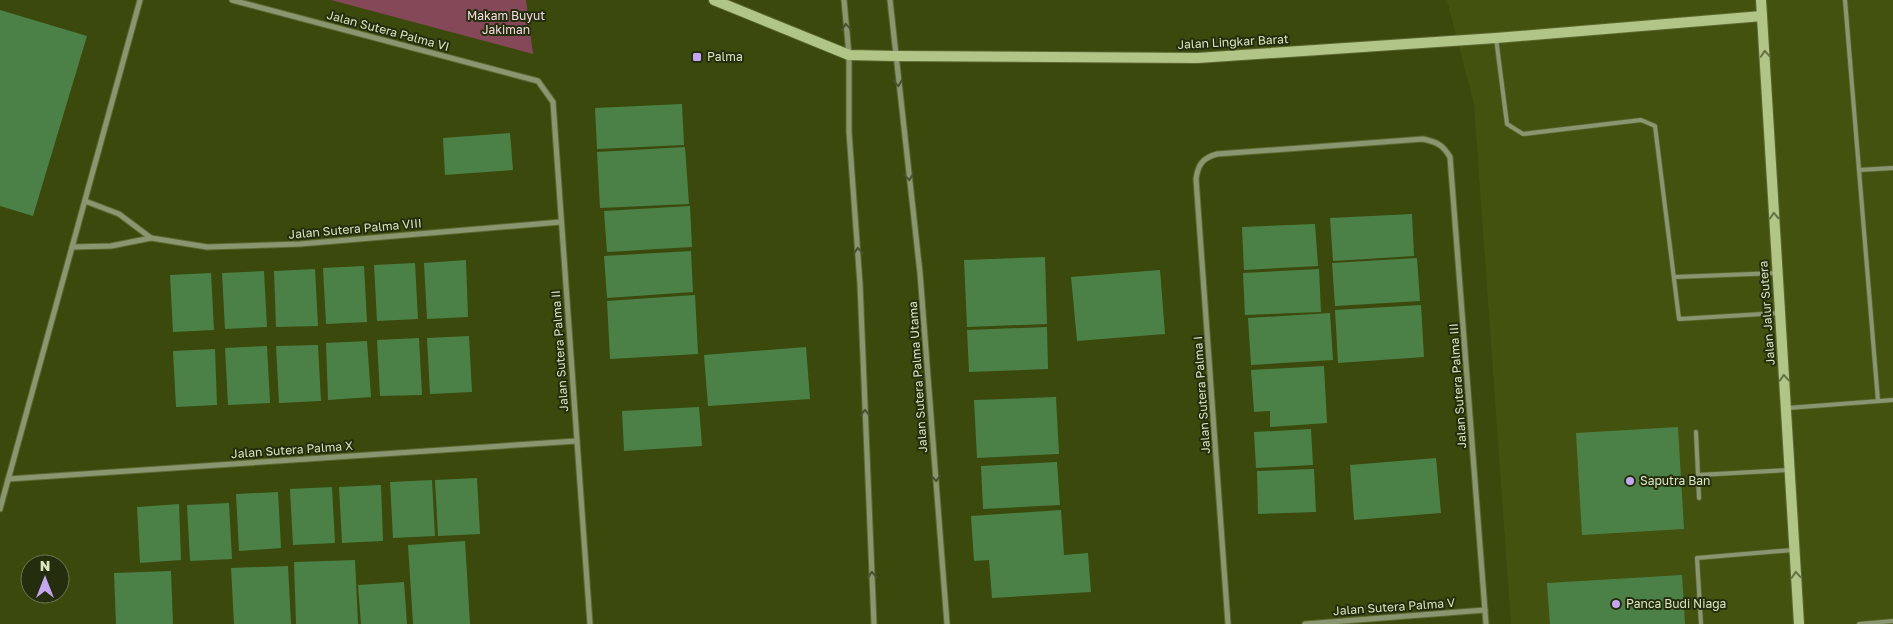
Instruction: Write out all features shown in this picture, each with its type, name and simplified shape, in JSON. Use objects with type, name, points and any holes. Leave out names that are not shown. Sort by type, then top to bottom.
[{"type":"street","points":[[0,508],[140,0]]},
{"type":"street","name":"Jalan Sutera Palma VI","points":[[232,0],[538,81]]},
{"type":"street","name":"Jalan Lingkar Barat","points":[[714,0],[848,55],[895,56],[1197,58],[1496,38],[1762,16]]},
{"type":"street","points":[[844,0],[848,55],[848,132],[860,284],[874,624]]},
{"type":"street","name":"Jalan Sutera Palma Utama","points":[[890,0],[920,273],[947,624]]},
{"type":"street","name":"Jalan Jalur Sutera","points":[[1761,0],[1799,624]]},
{"type":"street","name":"Jalan Sutera Palma II","points":[[538,81],[553,102],[590,624]]},
{"type":"street","name":"Jalan Sutera Palma III","points":[[1198,166],[1206,157],[1237,153],[1423,139],[1437,142],[1444,147],[1450,157],[1486,624]]},
{"type":"street","name":"Jalan Sutera Palma I","points":[[1198,166],[1196,179],[1228,624]]},
{"type":"street","name":"Jalan Sutera Palma VIII","points":[[85,201],[119,214],[151,238]]},
{"type":"street","name":"Jalan Sutera Palma VIII","points":[[72,247],[111,246],[151,238],[207,247],[300,244],[561,222]]},
{"type":"street","name":"Jalan Sutera Palma X","points":[[8,479],[577,441]]},
{"type":"street","name":"Jalan Sutera Palma V","points":[[1305,624],[1485,610]]},
{"type":"lane","points":[[1845,0],[1878,401]]},
{"type":"lane","points":[[1496,38],[1507,124],[1523,134],[1641,120],[1655,126],[1679,320],[1780,314]]},
{"type":"lane","points":[[1859,170],[1893,168]]},
{"type":"lane","points":[[1675,277],[1777,273]]},
{"type":"lane","points":[[1786,408],[1893,400]]},
{"type":"lane","points":[[1696,432],[1699,498]]},
{"type":"lane","points":[[1698,475],[1789,470]]},
{"type":"lane","points":[[1701,624],[1697,558],[1794,550]]},
{"type":"lane","points":[[1859,624],[1893,621]]},
{"type":"shaded area","points":[[1447,0],[1893,0],[1893,624],[1511,624],[1474,104]]},
{"type":"green space","name":"Makam Buyut Jakiman","points":[[331,0],[526,0],[533,54]]},
{"type":"building","points":[[0,10],[87,36],[33,216],[0,206]]},
{"type":"building","points":[[682,104],[684,145],[597,149],[595,108]]},
{"type":"building","points":[[510,133],[513,170],[445,175],[443,138]]},
{"type":"building","points":[[685,147],[689,204],[600,208],[597,152]]},
{"type":"building","points":[[690,206],[692,247],[607,252],[604,211]]},
{"type":"building","points":[[1412,214],[1414,256],[1333,261],[1330,218]]},
{"type":"building","points":[[1315,224],[1318,266],[1244,270],[1242,227]]},
{"type":"building","points":[[691,251],[693,292],[607,298],[604,256]]},
{"type":"building","points":[[1045,257],[1047,324],[967,327],[964,260]]},
{"type":"building","points":[[1417,258],[1420,301],[1335,306],[1332,263]]},
{"type":"building","points":[[466,260],[468,317],[427,319],[424,263]]},
{"type":"building","points":[[415,263],[418,319],[377,321],[374,265]]},
{"type":"building","points":[[364,266],[367,322],[326,324],[323,268]]},
{"type":"building","points":[[315,269],[318,326],[276,327],[274,271]]},
{"type":"building","points":[[1319,269],[1321,312],[1245,315],[1243,273]]},
{"type":"building","points":[[1160,270],[1165,334],[1077,341],[1071,277]]},
{"type":"building","points":[[264,271],[267,327],[225,329],[222,273]]},
{"type":"building","points":[[211,273],[214,330],[173,332],[170,275]]},
{"type":"building","points":[[695,295],[698,354],[610,359],[607,301]]},
{"type":"building","points":[[1421,305],[1424,357],[1338,363],[1335,310]]},
{"type":"building","points":[[1330,313],[1333,360],[1251,365],[1248,318]]},
{"type":"building","points":[[1047,327],[1048,369],[969,372],[967,330]]},
{"type":"building","points":[[469,336],[472,392],[430,394],[427,338]]},
{"type":"building","points":[[419,338],[422,395],[380,396],[377,340]]},
{"type":"building","points":[[367,341],[371,397],[328,400],[326,343]]},
{"type":"building","points":[[318,345],[321,401],[279,403],[276,346]]},
{"type":"building","points":[[267,346],[270,403],[228,405],[225,348]]},
{"type":"building","points":[[806,347],[810,399],[708,406],[704,355]]},
{"type":"building","points":[[215,349],[217,405],[176,407],[173,351]]},
{"type":"building","points":[[1324,366],[1327,423],[1270,427],[1270,411],[1254,412],[1251,370]]},
{"type":"building","points":[[1056,397],[1059,454],[977,458],[974,400]]},
{"type":"building","points":[[699,407],[702,446],[624,451],[622,411]]},
{"type":"building","name":"Saputra Ban","points":[[1678,427],[1684,529],[1582,535],[1576,433]]},
{"type":"building","points":[[1311,429],[1313,465],[1256,468],[1254,432]]},
{"type":"building","points":[[1436,458],[1441,513],[1354,520],[1350,465]]},
{"type":"building","points":[[1057,462],[1060,505],[983,509],[981,466]]},
{"type":"building","points":[[1314,469],[1316,512],[1258,514],[1257,471]]},
{"type":"building","points":[[477,478],[480,534],[438,536],[435,480]]},
{"type":"building","points":[[432,480],[435,536],[393,538],[390,482]]},
{"type":"building","points":[[381,485],[383,541],[342,543],[339,487]]},
{"type":"building","points":[[332,487],[335,543],[293,545],[290,489]]},
{"type":"building","points":[[278,492],[281,548],[239,551],[236,494]]},
{"type":"building","points":[[229,503],[232,559],[190,561],[187,505]]},
{"type":"building","points":[[179,504],[181,560],[140,563],[137,507]]},
{"type":"building","points":[[1061,510],[1064,555],[1088,553],[1091,592],[992,598],[989,560],[974,561],[971,516]]},
{"type":"building","points":[[465,541],[470,624],[413,624],[408,545]]},
{"type":"building","points":[[355,560],[358,624],[296,624],[294,562]]},
{"type":"building","points":[[288,566],[291,624],[234,624],[231,568]]},
{"type":"building","points":[[171,571],[173,624],[116,624],[114,573]]},
{"type":"building","name":"Panca Budi Niaga","points":[[1682,575],[1685,624],[1550,624],[1547,583]]},
{"type":"building","points":[[404,582],[407,624],[361,624],[358,585]]},
{"type":"place","name":"Palma","points":[[697,57]]},
{"type":"place","name":"Saputra Ban","points":[[1630,481]]},
{"type":"place","name":"Panca Budi Niaga","points":[[1616,604]]}]
